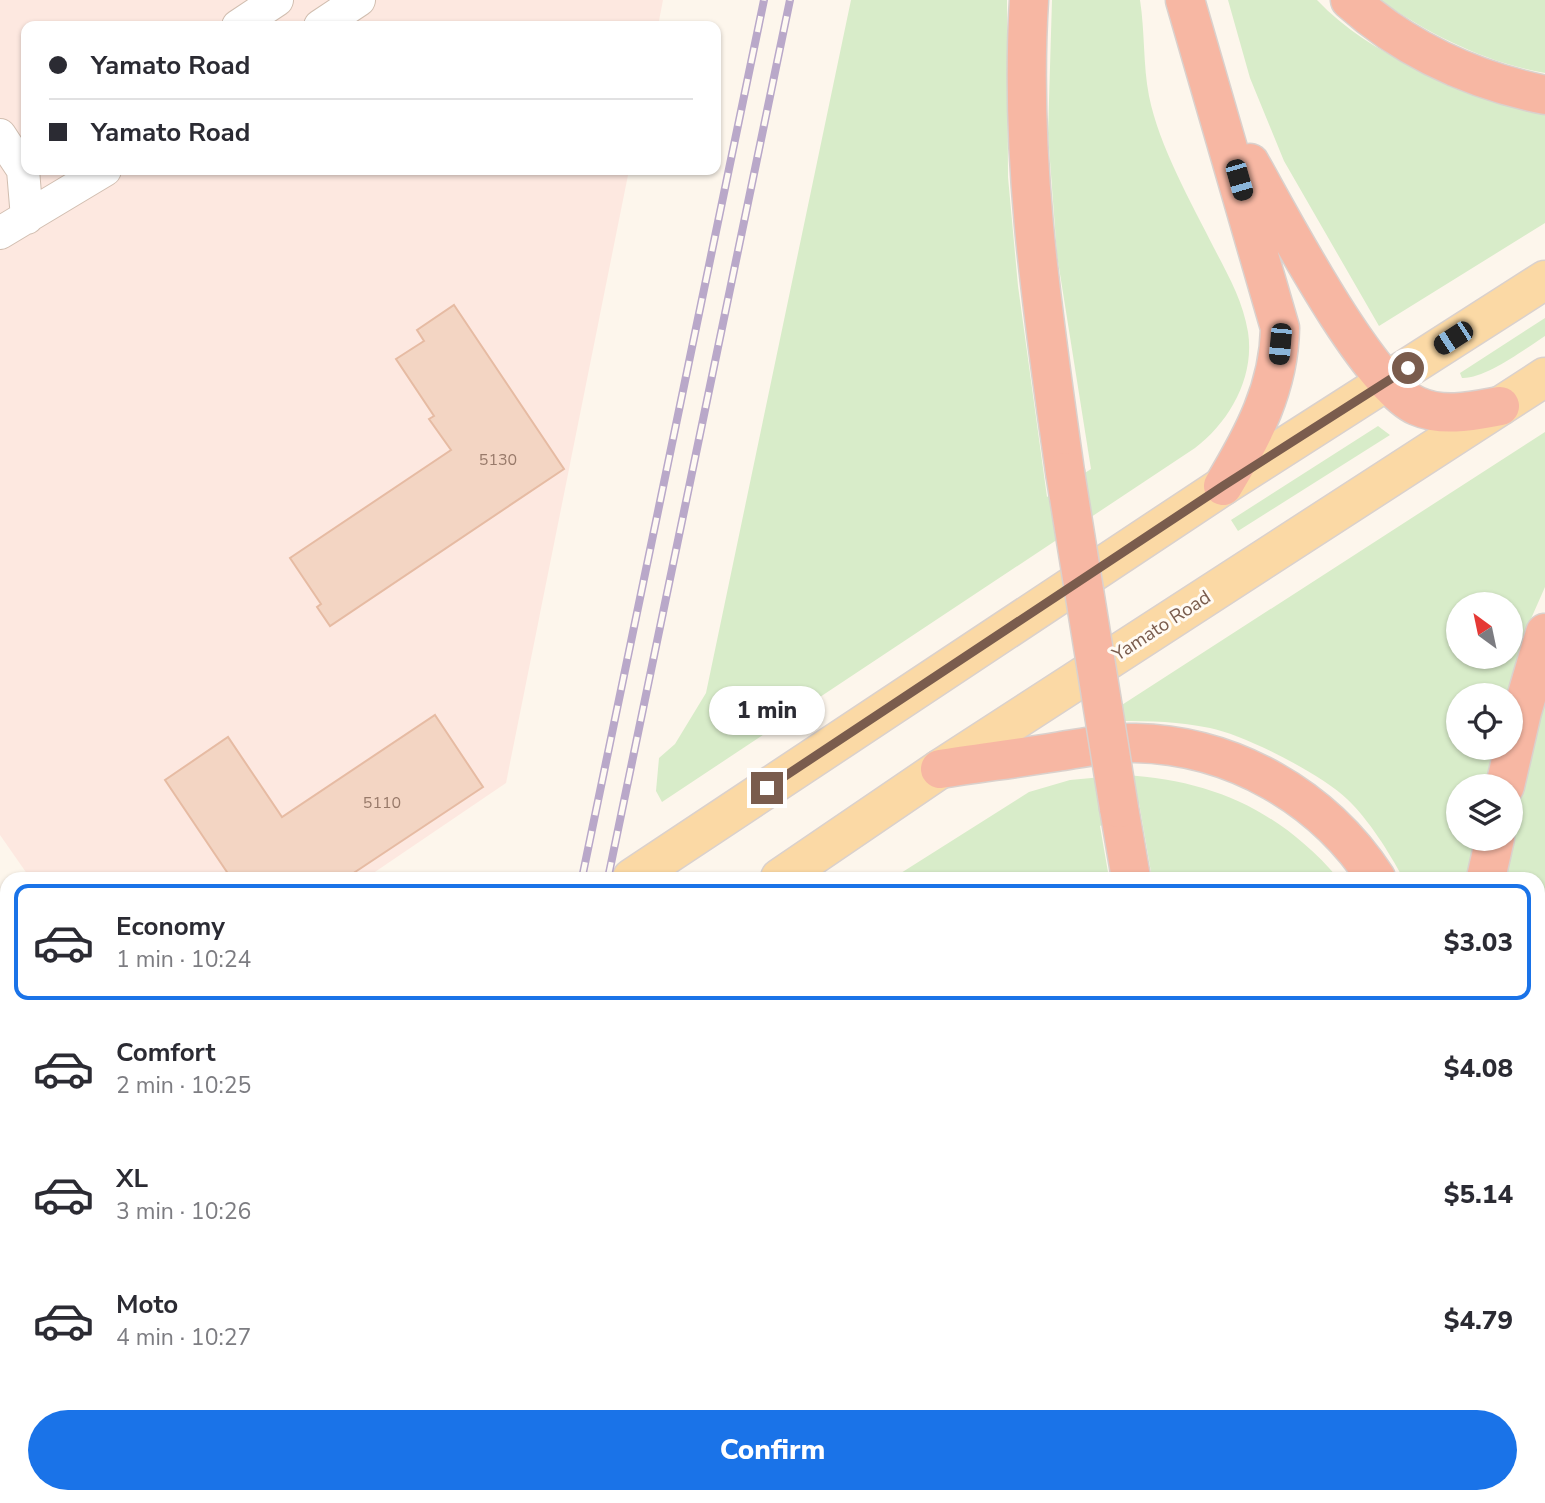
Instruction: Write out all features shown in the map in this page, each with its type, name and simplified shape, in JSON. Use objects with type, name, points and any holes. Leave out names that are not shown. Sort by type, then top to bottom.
[{"type":"highway","points":[[1028,0],[1027,94],[1032,229],[1065,472],[1129,872]]},
{"type":"highway","points":[[1185,0],[1280,328],[1278,362],[1264,412],[1223,486]]},
{"type":"highway","points":[[1350,0],[1386,29],[1445,64],[1481,78],[1545,95]]},
{"type":"highway","points":[[1216,103],[1291,237],[1385,383],[1404,400],[1438,413],[1500,406]]},
{"type":"highway","points":[[1509,774],[1522,712],[1545,633]]},
{"type":"highway","points":[[940,769],[1112,743],[1157,744],[1208,753],[1250,769],[1318,810],[1356,849],[1372,872]]},
{"type":"highway","points":[[1487,872],[1492,851]]},
{"type":"main road","points":[[641,872],[1223,486],[1545,280]]},
{"type":"main road","name":"Yamato Road","points":[[789,872],[940,769],[1545,377]]},
{"type":"street","points":[[246,21],[277,0]]},
{"type":"street","points":[[328,21],[359,0]]},
{"type":"street","points":[[0,135],[16,174],[9,218]]},
{"type":"street","points":[[9,218],[95,175]]},
{"type":"shaded area","points":[[0,0],[663,0],[659,21],[21,21],[21,175],[628,175],[506,783],[375,872],[26,872],[0,835]]},
{"type":"green space","points":[[851,0],[1007,0],[1008,177],[1018,286],[1047,497],[1091,469],[1057,255],[1048,134],[1052,0],[1140,0],[1147,84],[1154,115],[1177,174],[1239,299],[1248,332],[1247,366],[1237,398],[1229,412],[1195,448],[662,802],[656,791],[659,758],[675,744],[706,693]]},
{"type":"green space","points":[[1228,0],[1317,0],[1341,22],[1394,57],[1483,93],[1545,111],[1545,223],[1379,326],[1284,161],[1250,78]]},
{"type":"green space","points":[[1380,0],[1545,0],[1545,73],[1502,62],[1459,46]]},
{"type":"green space","points":[[1545,318],[1545,336],[1493,369],[1462,378],[1460,373]]},
{"type":"green space","points":[[1378,426],[1390,435],[1238,531],[1231,520]]},
{"type":"green space","points":[[1545,432],[1545,587],[1523,644],[1523,592],[1446,592],[1446,669],[1515,669],[1511,683],[1446,683],[1446,760],[1492,760],[1489,774],[1446,774],[1446,851],[1473,851],[1468,872],[1399,872],[1363,817],[1347,799],[1320,778],[1243,739],[1210,728],[1182,724],[1097,721]]},
{"type":"green space","points":[[1545,700],[1545,872],[1505,872],[1510,851],[1523,851],[1523,788],[1536,726]]},
{"type":"green space","points":[[1124,775],[1156,778],[1216,792],[1243,803],[1293,834],[1332,872],[1151,872],[1139,803],[1100,826],[1108,872],[902,872],[1029,792],[1070,780]]},
{"type":"building","points":[[454,305],[564,469],[330,626],[317,607],[321,604],[290,558],[451,450],[429,419],[434,416],[396,359],[424,341],[417,330]]},
{"type":"building","points":[[435,715],[483,787],[355,872],[227,872],[165,780],[228,737],[282,817]]},
{"type":"railway","points":[[583,872],[764,0]]},
{"type":"railway","points":[[609,872],[790,0]]},
{"type":"route","points":[[767,788],[1223,486],[1408,368]]}]
